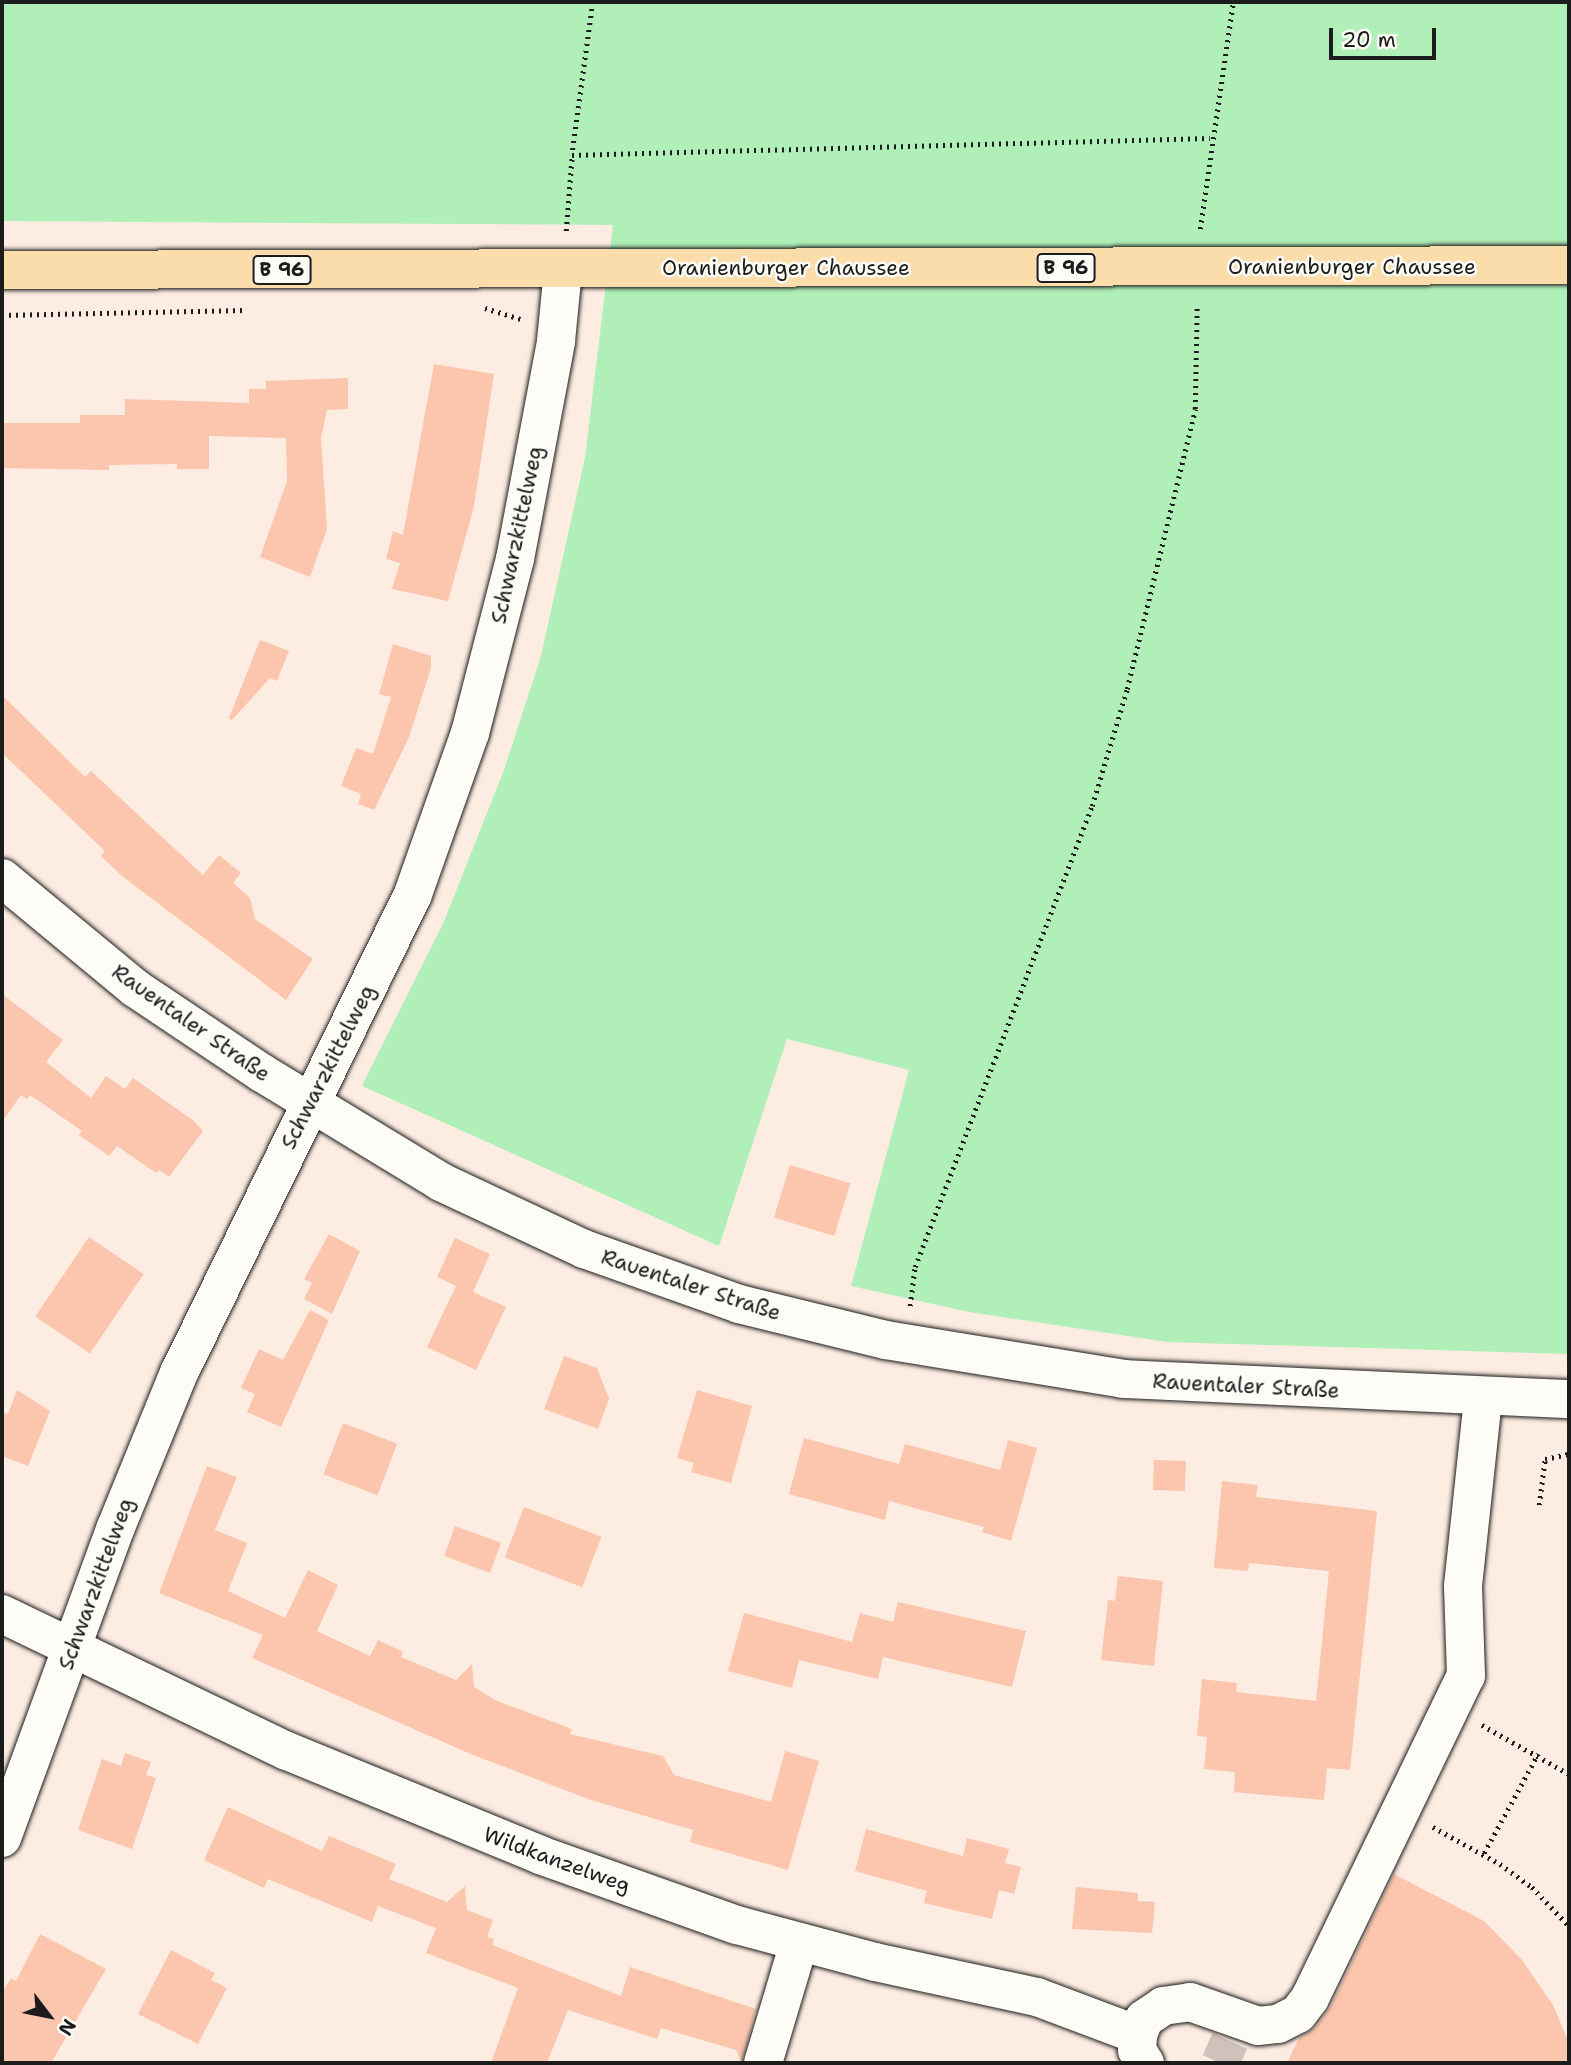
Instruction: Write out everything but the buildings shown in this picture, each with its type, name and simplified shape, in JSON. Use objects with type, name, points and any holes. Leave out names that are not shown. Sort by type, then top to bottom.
[{"type":"main road","name":"Oranienburger Chaussee","points":[[2,270],[1569,265]]},
{"type":"street","name":"Schwarzkittelweg","points":[[2,1838],[116,1527],[179,1373],[413,894],[470,733],[515,559],[557,330],[563,269]]},
{"type":"street","name":"Rauentaler Straße","points":[[2,878],[135,988],[312,1104],[441,1182],[584,1250],[739,1304],[906,1344],[1123,1379],[1483,1398],[1569,1399]]},
{"type":"street","points":[[1142,2049],[1144,2020],[1163,2006],[1190,2002],[1234,2031],[1278,2024],[1298,2014],[1310,1998],[1466,1676],[1463,1586],[1483,1398]]},
{"type":"street","name":"Wildkanzelweg","points":[[2,1614],[205,1714],[464,1825],[706,1915],[799,1943],[1037,1997],[1142,2049]]},
{"type":"street","points":[[764,2063],[799,1943]]},
{"type":"path","points":[[563,269],[572,155],[593,2]]},
{"type":"path","points":[[906,1344],[915,1267],[1092,806],[1127,689],[1195,409],[1197,268],[1210,138],[1225,74],[1233,2]]},
{"type":"path","points":[[572,155],[1210,138]]},
{"type":"path","points":[[479,306],[557,330]]},
{"type":"path","points":[[2,314],[261,310]]},
{"type":"path","points":[[1539,1505],[1545,1459],[1569,1454]]},
{"type":"path","points":[[1447,1713],[1479,1723],[1538,1754],[1569,1774]]},
{"type":"path","points":[[1484,1853],[1538,1754]]},
{"type":"path","points":[[1398,1816],[1431,1826],[1484,1853],[1532,1887],[1569,1926]]},
{"type":"green space","points":[[2,2],[1569,2],[1569,1354],[1167,1342],[969,1312],[851,1286],[909,1070],[787,1039],[719,1246],[362,1086],[443,924],[504,770],[541,656],[585,458],[613,225],[2,221]]},
{"type":"tunnel","points":[[1220,2063],[1230,2041]]}]
